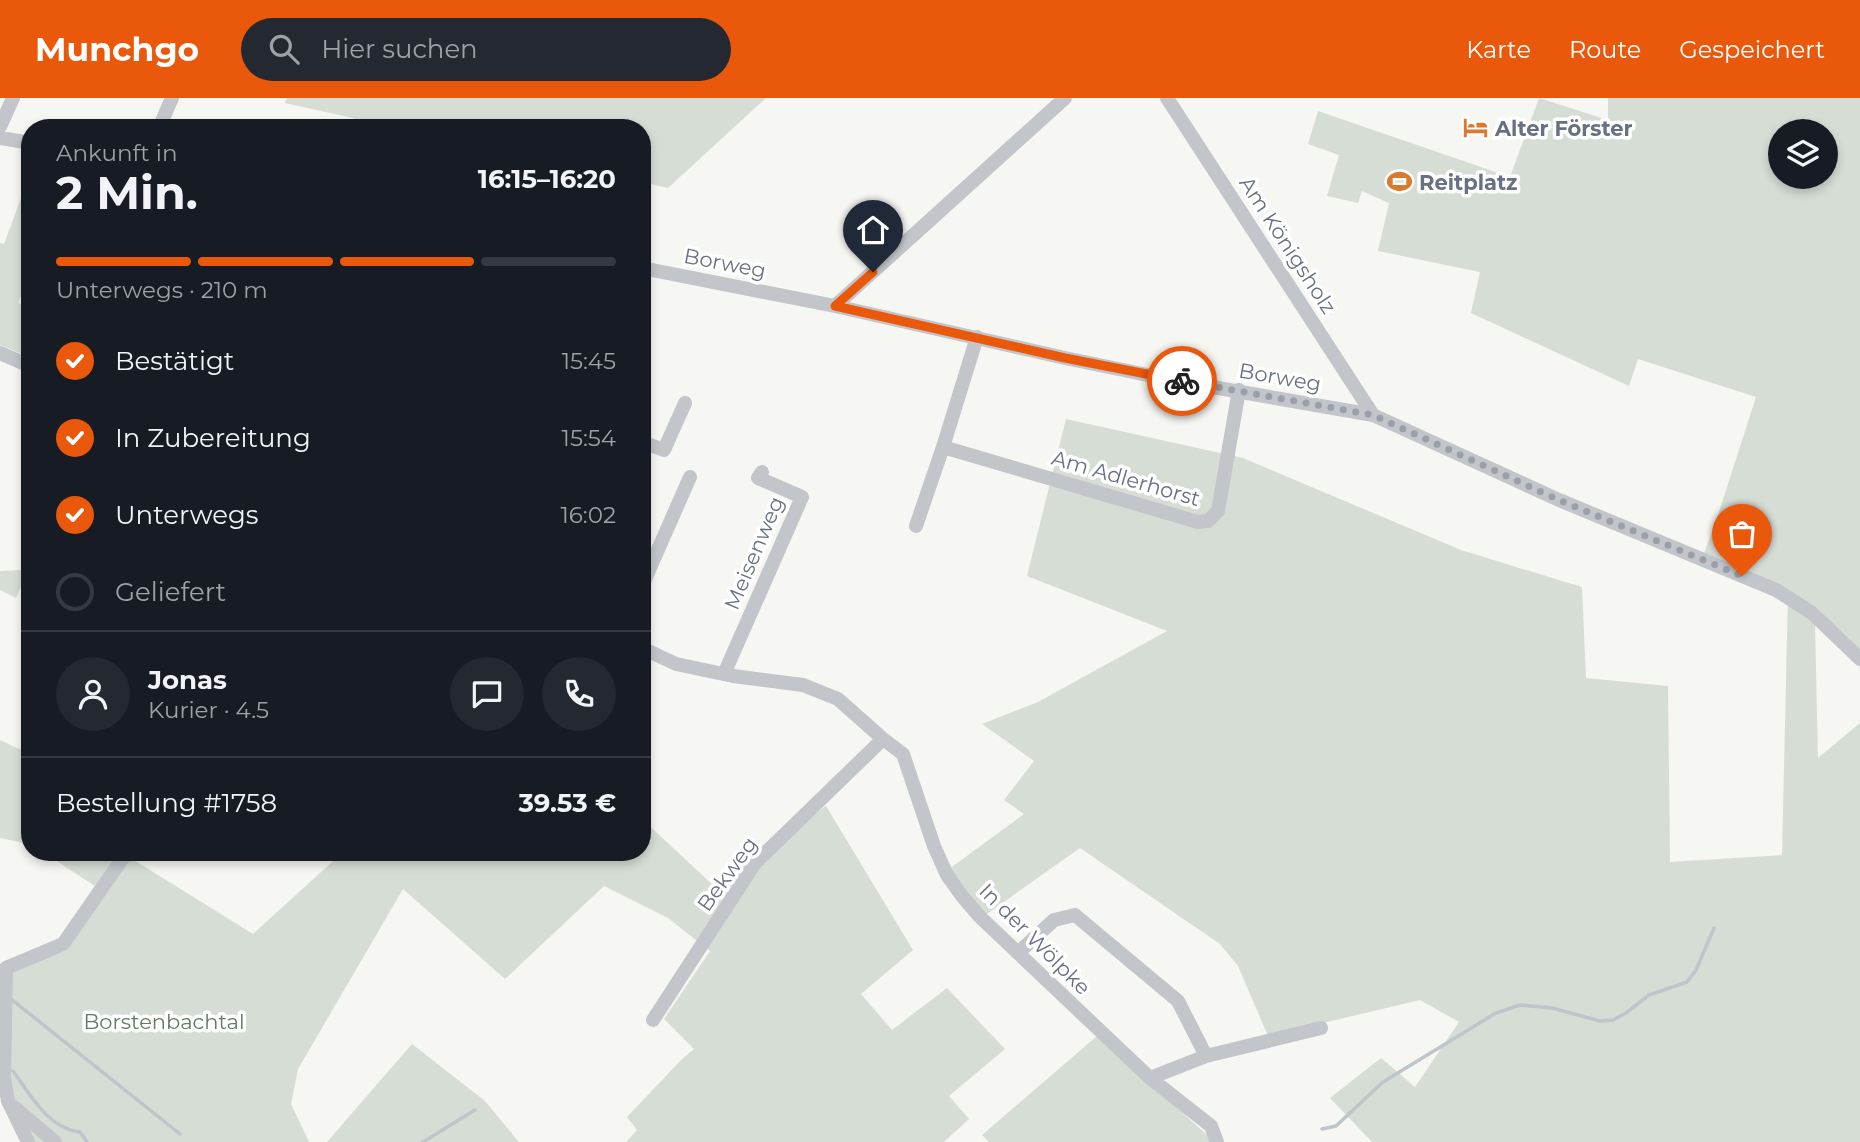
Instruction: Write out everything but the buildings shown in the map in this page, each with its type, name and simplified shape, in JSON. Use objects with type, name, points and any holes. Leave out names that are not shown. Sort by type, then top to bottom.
[{"type":"street","points":[[0,127],[13,98]]},
{"type":"street","points":[[163,119],[172,98]]},
{"type":"street","points":[[835,306],[1065,98]]},
{"type":"street","name":"Am Königsholz","points":[[1167,98],[1373,415]]},
{"type":"street","points":[[0,138],[21,142]]},
{"type":"street","name":"Borweg","points":[[651,270],[835,306],[1172,380],[1373,415],[1559,500],[1776,590],[1812,613],[1860,659]]},
{"type":"street","points":[[916,526],[977,337]]},
{"type":"street","points":[[0,353],[21,362]]},
{"type":"street","name":"Am Adlerhorst","points":[[943,447],[1198,522],[1209,521],[1218,511],[1238,390]]},
{"type":"street","points":[[651,445],[664,450],[685,403]]},
{"type":"street","name":"Meisenweg","points":[[724,674],[802,497],[758,478],[762,471]]},
{"type":"street","points":[[651,566],[690,477]]},
{"type":"street","name":"In der Wölpke","points":[[651,652],[676,664],[803,685],[838,699],[903,754],[933,846],[961,897],[1150,1078],[1211,1126],[1217,1142]]},
{"type":"street","name":"Bekweg","points":[[653,1020],[755,863],[883,739]]},
{"type":"street","points":[[28,1142],[8,1101],[4,1078],[3,966],[63,944],[121,861]]},
{"type":"street","points":[[1018,953],[1054,920],[1075,915],[1178,1001],[1206,1056]]},
{"type":"street","points":[[1150,1078],[1206,1056],[1321,1028]]},
{"type":"street","points":[[8,1101],[55,1142]]},
{"type":"green space","points":[[287,98],[766,98],[668,188],[651,184],[651,119],[357,119],[285,103]]},
{"type":"green space","points":[[1539,98],[1608,120],[1608,98],[1860,98],[1860,667],[1815,625],[1818,758],[1860,723],[1860,1142],[1372,1142],[1330,1098],[1381,1058],[1415,1087],[1459,1022],[1420,1000],[1268,1036],[1238,966],[1220,944],[1080,848],[984,916],[949,869],[1024,814],[1004,800],[1034,761],[982,724],[1038,702],[1167,631],[1027,576],[1066,419],[1243,458],[1461,550],[1582,587],[1586,678],[1668,686],[1670,862],[1782,855],[1788,594],[1703,556],[1756,397],[1638,359],[1629,386],[1471,313],[1480,272],[1378,251],[1389,203],[1362,191],[1358,203],[1327,196],[1339,155],[1308,144],[1318,111],[1510,177]]},
{"type":"green space","points":[[21,198],[21,296],[18,303],[21,304],[21,353],[0,345],[0,243],[4,244]]},
{"type":"green space","points":[[21,570],[21,587],[16,598],[0,590],[0,571]]},
{"type":"green space","points":[[0,740],[21,750],[21,842],[0,838]]},
{"type":"green space","name":"Borstenbachtal","points":[[826,806],[913,950],[861,994],[892,1030],[947,988],[1005,1049],[949,1096],[969,1119],[944,1142],[626,1142],[637,1130],[627,1117],[694,1049],[664,1019],[710,951],[668,918],[604,886],[505,979],[403,889],[298,1069],[291,1104],[309,1142],[31,1142],[11,1106],[0,1097],[0,973],[67,950],[104,892],[57,861],[135,861],[253,934],[333,861],[651,861],[651,827],[715,887]]},
{"type":"green space","points":[[1097,1036],[1215,1142],[989,1142],[982,1135]]},
{"type":"green space","points":[[412,1044],[485,1101],[519,1142],[327,1142]]},
{"type":"waterway","points":[[1322,1129],[1336,1126],[1383,1082],[1496,1013],[1520,1005],[1552,1008],[1600,1021],[1613,1020],[1649,995],[1687,982],[1696,970],[1714,928]]},
{"type":"waterway","points":[[11,999],[180,1134]]},
{"type":"waterway","points":[[13,1071],[33,1100],[49,1117],[58,1124],[80,1132],[87,1142]]},
{"type":"waterway","points":[[423,1142],[475,1110]]},
{"type":"way so far","points":[[1182,381],[1373,415],[1559,500],[1742,576]]},
{"type":"place","name":"Alter Förster","points":[[1475,128]]},
{"type":"place","name":"Reitplatz","points":[[1399,182]]},
{"type":"route","points":[[873,272],[835,306],[1065,358],[1182,381]]}]
